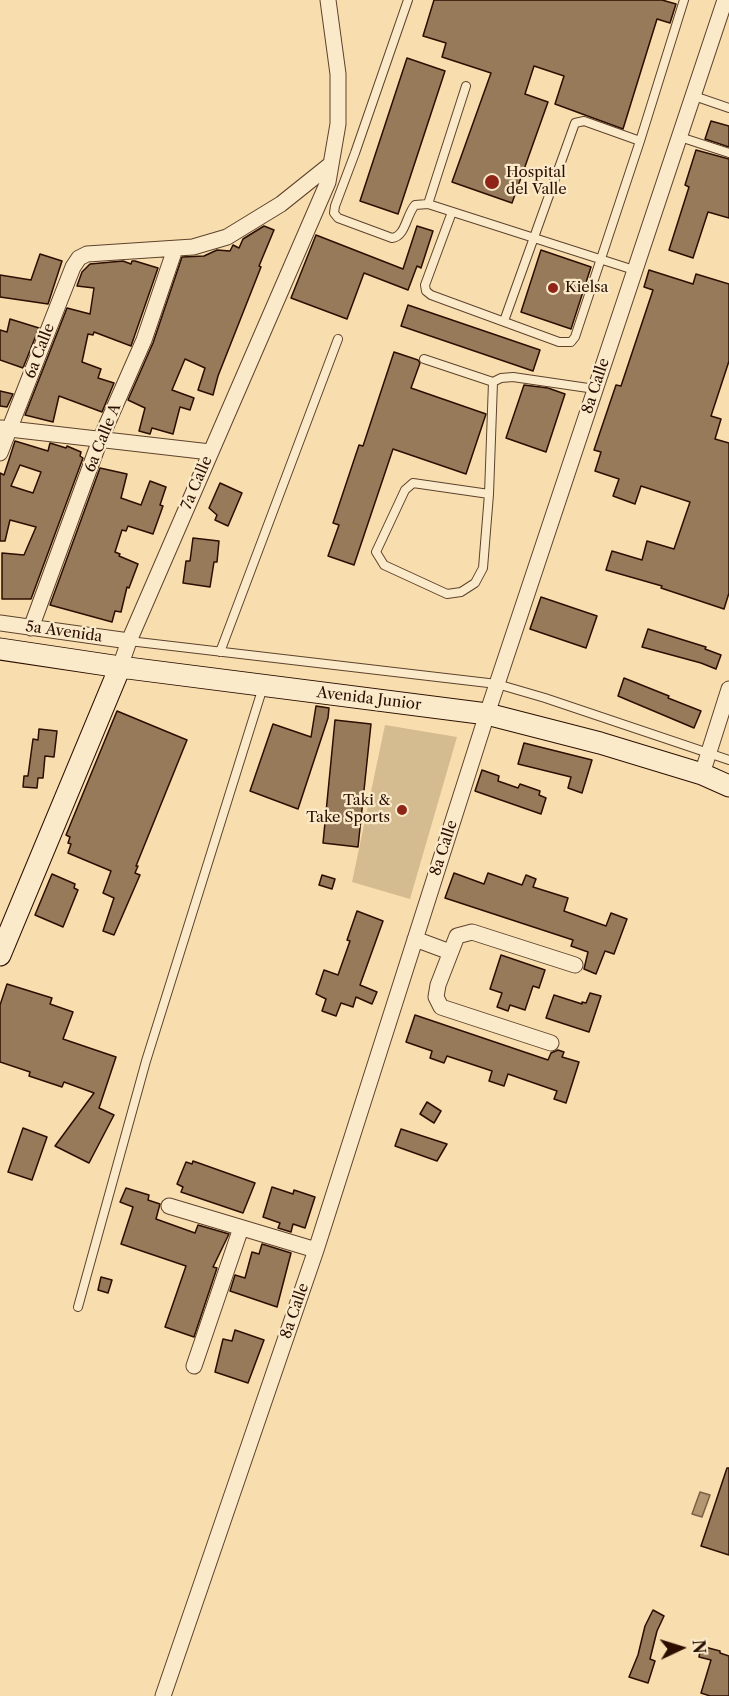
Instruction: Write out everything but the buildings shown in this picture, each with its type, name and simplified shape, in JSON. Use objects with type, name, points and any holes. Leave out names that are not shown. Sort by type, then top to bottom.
[{"type":"main road","name":"Avenida Junior","points":[[0,649],[120,668],[488,714],[600,743],[702,774],[729,786]]},
{"type":"main road","name":"7a Calle","points":[[0,955],[120,668]]},
{"type":"street","name":"7a Calle","points":[[120,668],[129,641],[328,182],[338,124],[338,74],[328,0]]},
{"type":"street","name":"8a Calle","points":[[163,1696],[316,1250],[497,684],[725,0]]},
{"type":"street","points":[[175,249],[193,247],[227,237],[281,204],[331,164]]},
{"type":"street","name":"6a Calle","points":[[0,453],[5,428],[73,267],[79,258],[87,254],[175,249]]},
{"type":"street","name":"6a Calle A","points":[[31,628],[100,440],[144,340],[175,249]]},
{"type":"street","points":[[5,428],[210,452]]},
{"type":"street","name":"5a Avenida","points":[[0,623],[129,641]]},
{"type":"street","points":[[702,774],[729,689]]},
{"type":"street","points":[[551,1042],[441,1007],[436,997],[438,985],[457,936],[472,933],[574,965]]},
{"type":"street","points":[[415,939],[450,952]]},
{"type":"street","points":[[169,1206],[316,1250]]},
{"type":"street","points":[[194,1366],[241,1228]]},
{"type":"lane","points":[[408,0],[334,213],[338,218],[396,238],[401,234],[410,211],[415,205],[428,204],[634,270]]},
{"type":"lane","points":[[452,212],[425,285],[426,291],[431,295],[559,342],[571,342],[575,337],[601,260],[684,0]]},
{"type":"lane","points":[[428,204],[466,86]]},
{"type":"lane","points":[[694,96],[729,108]]},
{"type":"lane","points":[[504,321],[575,123],[584,121],[640,141]]},
{"type":"lane","points":[[680,137],[729,153]]},
{"type":"lane","points":[[220,652],[338,339]]},
{"type":"lane","points":[[423,359],[493,382],[501,378],[513,377],[595,389]]},
{"type":"lane","points":[[489,494],[413,483],[405,490],[376,552],[384,565],[447,594],[461,592],[475,583],[483,568],[489,494],[493,382]]},
{"type":"lane","points":[[129,641],[497,684],[729,760]]},
{"type":"lane","points":[[78,1307],[146,1061],[263,686]]},
{"type":"shaded area","name":"Taki & Take Sports","points":[[385,725],[457,737],[410,899],[352,882]]},
{"type":"shaded area","points":[[700,1492],[710,1495],[702,1517],[692,1514]]},
{"type":"place","name":"Hospital del Valle","points":[[492,182]]},
{"type":"place","name":"Kielsa","points":[[553,288]]},
{"type":"place","name":"Taki & Take Sports","points":[[402,810]]}]
